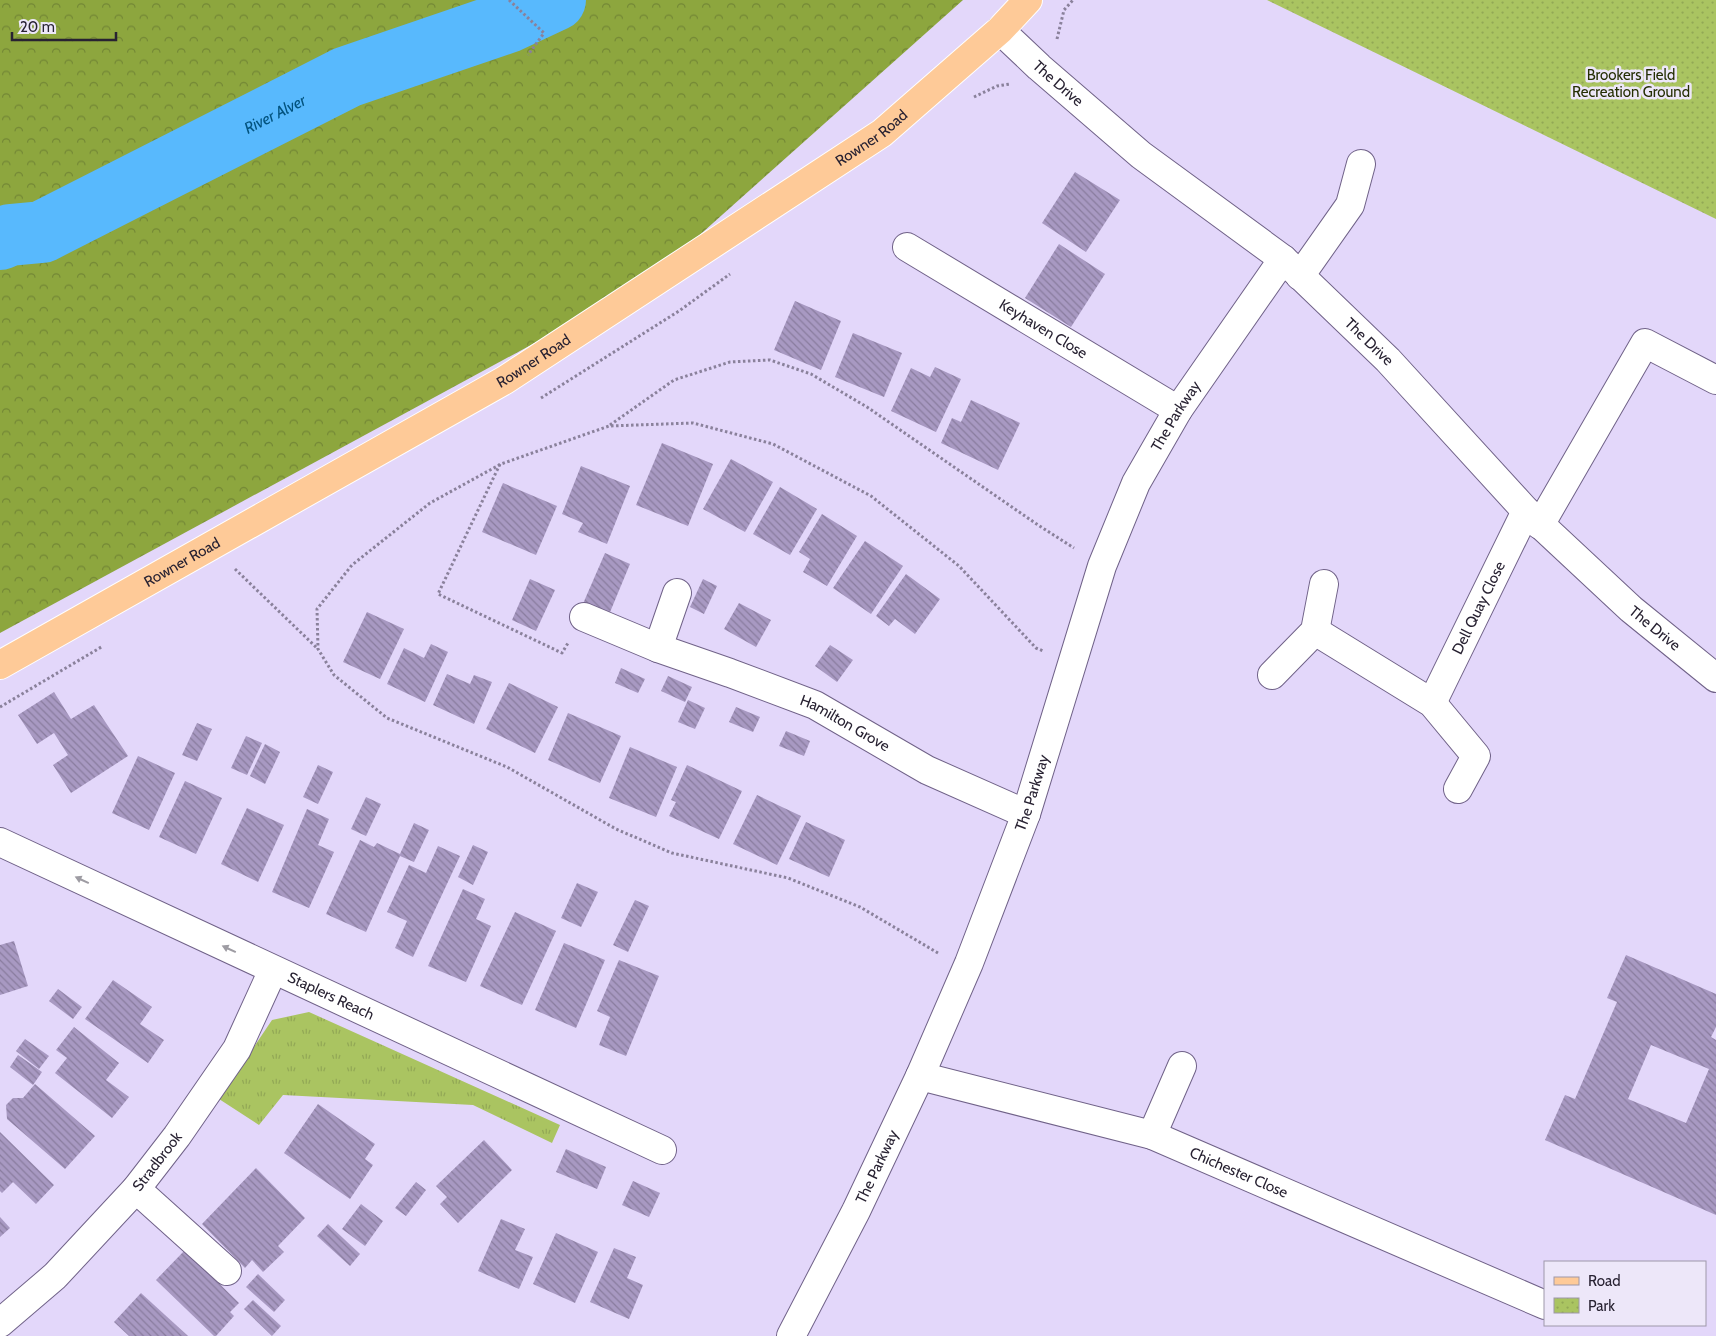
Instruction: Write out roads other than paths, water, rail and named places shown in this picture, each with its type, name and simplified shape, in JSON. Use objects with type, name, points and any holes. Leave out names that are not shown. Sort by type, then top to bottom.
[{"type":"main road","name":"Rowner Road","points":[[0,665],[505,380],[882,133],[1000,30],[1028,0]]},
{"type":"street","name":"The Drive","points":[[1000,30],[1039,67],[1141,155],[1291,267],[1388,360],[1533,518],[1631,608],[1716,678]]},
{"type":"street","name":"The Parkway","points":[[791,1336],[856,1211],[920,1076],[969,963],[1026,814],[1102,566],[1136,484],[1178,410],[1291,267],[1350,205],[1361,164]]},
{"type":"street","name":"Keyhaven Close","points":[[907,247],[1178,410]]},
{"type":"street","name":"Dell Quay Close","points":[[1432,703],[1533,518],[1645,342],[1716,380]]},
{"type":"street","points":[[1272,675],[1315,631],[1324,584]]},
{"type":"street","points":[[658,648],[677,593]]},
{"type":"street","name":"Hamilton Grove","points":[[584,617],[658,648],[815,705],[927,770],[1026,814]]},
{"type":"street","points":[[1315,631],[1432,703],[1476,756],[1458,789]]},
{"type":"street","name":"Staplers Reach","points":[[0,842],[662,1150]]},
{"type":"street","name":"Stradbrook","points":[[0,1323],[55,1276],[136,1190],[177,1136],[237,1049],[274,970]]},
{"type":"street","points":[[1152,1136],[1182,1066]]},
{"type":"street","name":"Chichester Close","points":[[920,1076],[1152,1136],[1544,1305]]},
{"type":"street","points":[[136,1190],[228,1271]]},
{"type":"waterway","name":"River Alver","points":[[0,239],[10,235],[42,232],[347,77],[508,22],[555,0]]},
{"type":"park label","name":"Brookers Field Recreation Ground","points":[[1631,84]]}]
